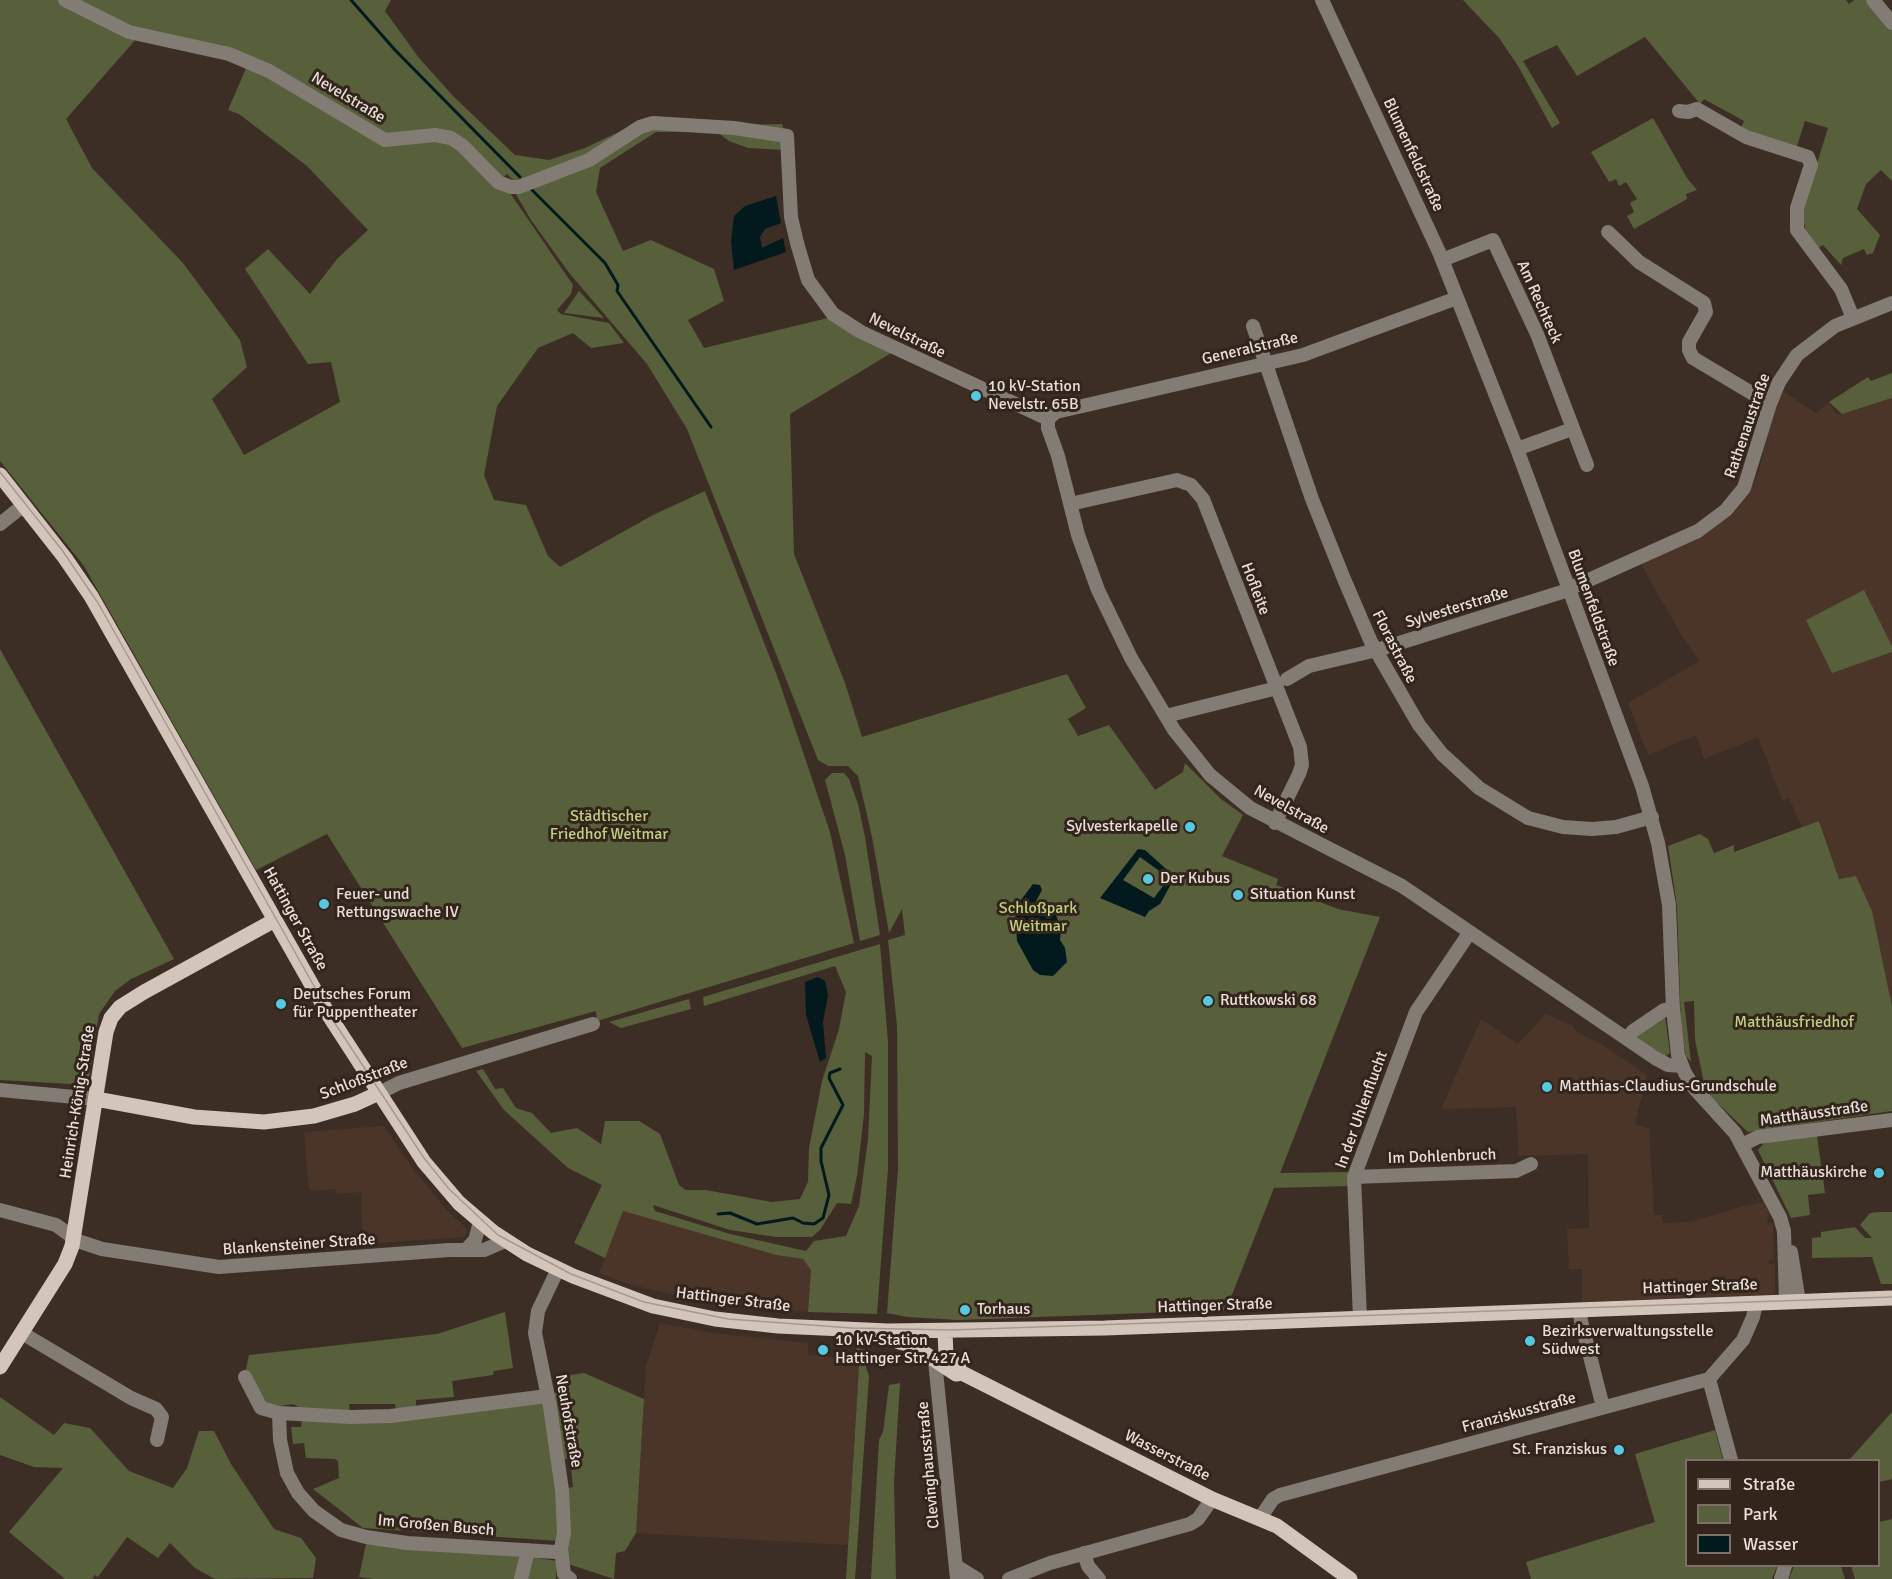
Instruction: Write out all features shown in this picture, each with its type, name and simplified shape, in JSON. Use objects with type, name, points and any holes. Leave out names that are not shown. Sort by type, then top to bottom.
[{"type":"main road","name":"Hattinger Straße","points":[[0,475],[65,558],[105,619],[338,1032],[429,1168],[459,1203],[480,1222],[505,1241],[558,1269],[634,1300],[677,1312],[744,1323],[888,1331],[939,1332],[1892,1298]]},
{"type":"main road","name":"Heinrich-König-Straße","points":[[0,1367],[65,1264],[74,1238],[105,1032],[114,1013],[144,992],[275,920]]},
{"type":"main road","name":"Schloßstraße","points":[[96,1099],[194,1117],[264,1122],[314,1116],[355,1104],[379,1093]]},
{"type":"main road","name":"Wasserstraße","points":[[888,1331],[899,1342],[912,1345],[956,1374],[962,1373]]},
{"type":"main road","name":"Wasserstraße","points":[[939,1332],[945,1355],[962,1373],[1212,1498],[1260,1518],[1297,1539],[1350,1579]]},
{"type":"main road","points":[[935,1361],[939,1332]]},
{"type":"street","name":"Nevelstraße","points":[[65,0],[129,32],[229,54],[269,70],[385,140],[435,135],[451,138],[463,146],[498,182],[511,187],[519,187],[589,160],[647,124],[734,128],[787,136],[791,217],[808,280],[833,314],[877,340],[1048,419],[1048,428],[1070,504],[1098,590],[1124,644],[1166,716],[1187,749],[1210,775],[1250,808],[1275,823],[1402,886],[1627,1039],[1668,1065],[1682,1066]]},
{"type":"street","name":"Blumenfeldstraße","points":[[1322,0],[1414,194],[1442,260],[1517,449],[1652,817],[1669,905],[1673,1009],[1682,1066],[1701,1096],[1742,1145],[1777,1211],[1784,1231],[1788,1235],[1796,1272],[1792,1302]]},
{"type":"street","points":[[1874,0],[1892,23]]},
{"type":"street","points":[[1679,111],[1688,112],[1697,109],[1746,137],[1808,157],[1811,165],[1797,208],[1797,231],[1841,289],[1853,318]]},
{"type":"street","points":[[1608,232],[1640,262],[1704,303],[1706,312],[1689,342],[1689,350],[1693,358],[1770,404]]},
{"type":"street","name":"Am Rechteck","points":[[1442,260],[1492,240],[1537,334],[1587,465]]},
{"type":"street","name":"Generalstraße","points":[[1048,419],[1056,412],[1304,354],[1457,298]]},
{"type":"street","name":"Rathenaustraße","points":[[1569,588],[1687,537],[1726,510],[1739,496],[1750,476],[1770,404],[1779,382],[1797,355],[1817,338],[1853,318],[1892,303]]},
{"type":"street","name":"Florastraße","points":[[1253,326],[1316,509],[1353,600],[1377,650],[1419,725],[1460,772],[1496,801],[1528,818],[1563,827],[1603,828],[1652,817]]},
{"type":"street","points":[[1517,449],[1572,429]]},
{"type":"street","name":"Hofleite","points":[[1070,504],[1170,480],[1184,481],[1195,488],[1203,499],[1282,683],[1302,756],[1299,774],[1275,823]]},
{"type":"street","points":[[0,524],[24,505]]},
{"type":"street","name":"Sylvesterstraße","points":[[1166,716],[1282,683],[1309,666],[1377,650],[1487,618],[1569,588]]},
{"type":"street","name":"In der Uhlenflucht","points":[[1360,1318],[1354,1178],[1416,1012],[1470,932]]},
{"type":"street","points":[[1627,1039],[1633,1031],[1664,1010],[1673,1009]]},
{"type":"street","name":"Schloßstraße","points":[[379,1093],[393,1085],[593,1024]]},
{"type":"street","name":"Schloßstraße","points":[[0,1090],[96,1099]]},
{"type":"street","name":"Matthäusstraße","points":[[1742,1145],[1758,1137],[1892,1120]]},
{"type":"street","name":"Im Dohlenbruch","points":[[1354,1178],[1516,1171],[1531,1164]]},
{"type":"street","name":"Blankensteiner Straße","points":[[0,1210],[56,1225],[74,1238],[113,1252],[228,1268],[484,1250],[505,1241]]},
{"type":"street","points":[[467,1250],[475,1240],[480,1222]]},
{"type":"street","name":"Neuhofstraße","points":[[558,1269],[536,1322],[562,1490],[564,1533],[561,1549],[564,1574],[570,1579]]},
{"type":"street","points":[[1730,1459],[1709,1379],[1743,1340],[1753,1317],[1756,1303]]},
{"type":"street","points":[[1580,1310],[1604,1407]]},
{"type":"street","points":[[22,1333],[131,1398],[156,1409],[162,1417],[157,1440]]},
{"type":"street","name":"Clevinghausstraße","points":[[935,1361],[956,1572],[977,1579]]},
{"type":"street","points":[[245,1377],[247,1386],[262,1409],[279,1413],[350,1417],[391,1416],[547,1396]]},
{"type":"street","name":"Franziskusstraße","points":[[1260,1518],[1273,1499],[1280,1495],[1709,1379]]},
{"type":"street","name":"Im Großen Busch","points":[[279,1413],[282,1452],[292,1484],[314,1511],[336,1527],[357,1535],[391,1541],[556,1552],[561,1549]]},
{"type":"street","points":[[1009,1579],[1084,1553],[1190,1524],[1198,1519],[1212,1498]]},
{"type":"street","points":[[521,1579],[528,1550]]},
{"type":"street","points":[[1084,1553],[1088,1566],[1099,1579]]},
{"type":"shaded area","points":[[1782,391],[1816,413],[1829,402],[1836,414],[1842,414],[1892,398],[1892,646],[1864,591],[1881,655],[1892,652],[1892,1006],[1872,911],[1856,877],[1839,879],[1820,821],[1802,827],[1789,798],[1782,800],[1758,737],[1704,759],[1696,735],[1648,755],[1628,703],[1699,661],[1641,564],[1701,538],[1734,512],[1750,491],[1759,471],[1768,432]]},
{"type":"shaded area","points":[[1546,1014],[1572,1026],[1578,1033],[1601,1044],[1647,1075],[1635,1124],[1649,1129],[1654,1215],[1662,1215],[1663,1223],[1691,1222],[1764,1202],[1769,1213],[1767,1223],[1773,1223],[1774,1260],[1769,1261],[1769,1264],[1775,1264],[1775,1293],[1771,1295],[1582,1302],[1582,1269],[1569,1269],[1567,1229],[1589,1228],[1588,1154],[1519,1156],[1516,1107],[1441,1109],[1481,1019],[1518,1044]]},
{"type":"shaded area","points":[[384,1126],[413,1169],[446,1209],[463,1225],[467,1231],[465,1237],[377,1243],[362,1229],[361,1192],[337,1194],[336,1189],[309,1191],[304,1132]]},
{"type":"shaded area","points":[[623,1211],[776,1255],[803,1259],[811,1270],[808,1312],[700,1301],[632,1285],[599,1273]]},
{"type":"shaded area","points":[[660,1323],[713,1333],[808,1343],[808,1355],[844,1358],[844,1365],[859,1366],[848,1545],[636,1533],[646,1366]]},
{"type":"green space","points":[[0,0],[391,0],[385,11],[419,58],[454,97],[515,155],[549,160],[585,148],[627,128],[782,124],[786,136],[785,150],[748,148],[729,141],[717,132],[656,132],[600,168],[596,192],[623,251],[651,240],[714,269],[724,301],[688,320],[704,348],[832,317],[893,352],[790,414],[794,554],[845,683],[862,737],[1067,674],[1086,708],[1068,719],[1078,736],[1109,725],[1155,790],[1183,772],[1185,763],[1221,799],[1243,815],[1222,856],[1278,879],[1276,885],[1338,909],[1380,917],[1280,1173],[1349,1172],[1348,1186],[1274,1188],[1226,1310],[958,1320],[907,1317],[887,1313],[898,1169],[897,1026],[888,940],[905,935],[902,909],[889,933],[872,837],[858,776],[848,766],[828,766],[818,760],[687,429],[647,364],[570,274],[531,220],[514,191],[515,182],[507,174],[497,183],[508,190],[573,285],[571,294],[557,310],[561,314],[609,323],[624,343],[591,348],[573,333],[538,348],[497,406],[484,475],[494,500],[526,505],[548,556],[560,567],[653,515],[705,491],[779,681],[830,832],[854,943],[597,1021],[596,1011],[462,1048],[327,834],[256,870],[84,566],[0,461]],"holes":[[[137,38],[270,69],[384,138],[247,66],[228,110],[239,114],[307,166],[368,230],[337,259],[310,294],[268,249],[245,269],[308,364],[331,362],[340,402],[244,455],[212,399],[247,367],[240,340],[183,263],[92,168],[66,119]]]},
{"type":"green space","points":[[1463,0],[1846,0],[1849,4],[1854,0],[1869,0],[1892,28],[1892,181],[1881,170],[1866,184],[1857,209],[1880,235],[1873,253],[1867,255],[1864,249],[1843,258],[1841,265],[1823,245],[1817,249],[1806,233],[1802,212],[1828,128],[1805,121],[1796,149],[1740,130],[1744,121],[1704,99],[1700,104],[1645,37],[1577,76],[1557,45],[1523,61],[1560,123],[1552,128],[1518,66],[1499,38]]},
{"type":"green space","points":[[1653,118],[1687,178],[1697,190],[1686,194],[1687,199],[1634,229],[1627,216],[1634,212],[1630,203],[1637,199],[1626,182],[1619,186],[1616,179],[1609,182],[1591,152]]},
{"type":"green space","points":[[579,291],[604,318],[564,313]]},
{"type":"green space","points":[[1892,373],[1892,398],[1842,414],[1829,402],[1868,377],[1871,381]]},
{"type":"green space","points":[[1864,590],[1892,646],[1892,652],[1832,673],[1806,620]]},
{"type":"green space","points":[[0,649],[174,959],[131,979],[115,991],[99,1014],[88,1085],[0,1080]]},
{"type":"green space","points":[[832,773],[844,773],[849,779],[858,804],[865,837],[880,935],[860,941],[845,855],[825,780]]},
{"type":"green space","name":"Matthäusfriedhof","points":[[1819,821],[1839,879],[1856,876],[1872,911],[1892,1006],[1892,1111],[1748,1132],[1706,1092],[1695,1040],[1694,1001],[1684,1002],[1691,1062],[1686,1056],[1681,1027],[1677,906],[1668,846],[1700,834],[1708,839],[1714,853],[1734,845],[1734,852]]},
{"type":"green space","points":[[880,944],[888,1042],[888,1169],[877,1314],[808,1312],[811,1270],[803,1259],[776,1255],[623,1211],[605,1258],[574,1243],[602,1185],[568,1168],[504,1110],[476,1071],[483,1069],[495,1089],[503,1088],[516,1108],[532,1113],[551,1133],[577,1128],[601,1144],[605,1121],[639,1121],[660,1134],[679,1185],[686,1190],[706,1190],[772,1202],[800,1199],[808,1182],[809,1148],[822,1081],[839,1029],[846,992],[835,966],[704,1006],[703,997]],"holes":[[[865,1052],[872,1056],[868,1139],[859,1206],[846,1236],[814,1241],[806,1251],[730,1234],[655,1211],[653,1205],[730,1230],[776,1237],[812,1237],[820,1230],[837,1203],[851,1204],[857,1176],[864,1114]]]},
{"type":"green space","points":[[689,999],[691,1009],[621,1028],[609,1022]]},
{"type":"green space","points":[[1665,1016],[1670,1053],[1663,1058],[1637,1038],[1637,1034]]},
{"type":"green space","points":[[1817,1136],[1825,1193],[1808,1195],[1810,1215],[1791,1218],[1758,1150],[1765,1142]]},
{"type":"green space","points":[[1892,1212],[1892,1284],[1881,1284],[1872,1257],[1812,1258],[1812,1238],[1821,1237],[1821,1232],[1855,1227],[1865,1238],[1872,1238],[1860,1225],[1870,1213]]},
{"type":"green space","points":[[505,1312],[513,1368],[494,1371],[493,1375],[452,1381],[454,1397],[416,1400],[416,1408],[396,1410],[395,1404],[349,1404],[350,1412],[305,1411],[293,1404],[267,1408],[245,1374],[249,1355],[437,1334]]},
{"type":"green space","points":[[856,1348],[867,1350],[866,1368],[869,1376],[855,1579],[846,1579],[859,1366],[856,1365]]},
{"type":"green space","points":[[584,1373],[644,1399],[636,1533],[625,1551],[616,1553],[614,1579],[568,1564],[567,1488],[573,1487],[570,1459],[563,1459],[551,1393],[559,1392],[556,1377]]},
{"type":"green space","points":[[900,1383],[894,1482],[896,1579],[871,1579],[879,1440],[883,1432],[889,1385]]},
{"type":"green space","points":[[0,1397],[54,1435],[64,1423],[90,1428],[129,1471],[173,1488],[187,1468],[199,1431],[214,1431],[231,1464],[274,1529],[301,1538],[316,1558],[313,1578],[215,1579],[195,1568],[170,1543],[158,1558],[127,1537],[98,1577],[95,1575],[92,1579],[65,1579],[9,1532],[63,1468],[34,1467],[0,1455]]},
{"type":"green space","points":[[544,1403],[555,1472],[559,1541],[363,1528],[313,1489],[339,1478],[338,1461],[306,1458],[304,1443],[293,1444],[291,1427],[301,1427],[302,1420]]},
{"type":"green space","points":[[1892,1412],[1892,1479],[1880,1482],[1880,1459],[1850,1459]]},
{"type":"green space","points":[[1715,1430],[1723,1459],[1685,1459],[1685,1567],[1777,1567],[1772,1579],[1531,1579],[1526,1562],[1655,1522],[1635,1454]]},
{"type":"green space","points":[[1892,1519],[1892,1579],[1855,1579],[1851,1567],[1880,1567],[1880,1522]]},
{"type":"green space","points":[[366,1544],[522,1554],[515,1579],[373,1579],[359,1577]]},
{"type":"green space","points":[[532,1557],[557,1561],[556,1579],[526,1579]]},
{"type":"green space","points":[[1794,1567],[1841,1567],[1845,1579],[1789,1579]]},
{"type":"water","points":[[776,196],[781,223],[765,229],[760,237],[762,248],[783,238],[786,252],[734,270],[731,242],[734,216],[745,206]]},
{"type":"water","points":[[1138,849],[1145,850],[1175,877],[1160,904],[1149,911],[1145,917],[1100,898]],"holes":[[[1140,857],[1169,878],[1154,898],[1123,880]]]},
{"type":"water","points":[[1033,884],[1040,885],[1042,890],[1034,905],[1056,915],[1061,930],[1060,940],[1065,948],[1067,962],[1053,976],[1040,975],[1033,970],[1017,941],[1015,908]]},
{"type":"water","points":[[818,977],[825,981],[828,995],[823,1022],[826,1058],[820,1062],[806,1015],[805,982]]},
{"type":"waterway","points":[[351,0],[395,50],[520,177]]},
{"type":"waterway","points":[[531,189],[605,263],[618,285],[617,291],[711,427]]},
{"type":"waterway","points":[[718,1214],[730,1213],[757,1224],[793,1218],[803,1223],[814,1224],[823,1218],[829,1195],[821,1161],[821,1148],[843,1105],[829,1078],[830,1073],[840,1069]]},
{"type":"tram line","points":[[0,472],[62,550],[98,603],[336,1025],[424,1158],[449,1189],[498,1235],[571,1274],[644,1302],[728,1319],[852,1328],[952,1330],[1892,1297]]},
{"type":"place","name":"10 kV-Station Nevelstr. 65B","points":[[976,396]]},
{"type":"place","name":"Sylvesterkapelle","points":[[1190,827]]},
{"type":"place","name":"Der Kubus","points":[[1148,879]]},
{"type":"place","name":"Situation Kunst","points":[[1238,895]]},
{"type":"place","name":"Feuer- und Rettungswache IV","points":[[324,904]]},
{"type":"place","name":"Ruttkowski 68","points":[[1208,1001]]},
{"type":"place","name":"Deutsches Forum für Puppentheater","points":[[281,1004]]},
{"type":"place","name":"Matthias-Claudius-Grundschule","points":[[1547,1087]]},
{"type":"place","name":"Matthäuskirche","points":[[1879,1173]]},
{"type":"place","name":"Torhaus","points":[[965,1310]]},
{"type":"place","name":"Bezirksverwaltungsstelle Südwest","points":[[1530,1341]]},
{"type":"place","name":"10 kV-Station Hattinger Str. 427 A","points":[[823,1350]]},
{"type":"place","name":"St. Franziskus","points":[[1619,1450]]},
{"type":"park label","name":"Städtischer Friedhof Weitmar","points":[[609,826]]},
{"type":"park label","name":"Schloßpark Weitmar","points":[[1038,918]]}]
